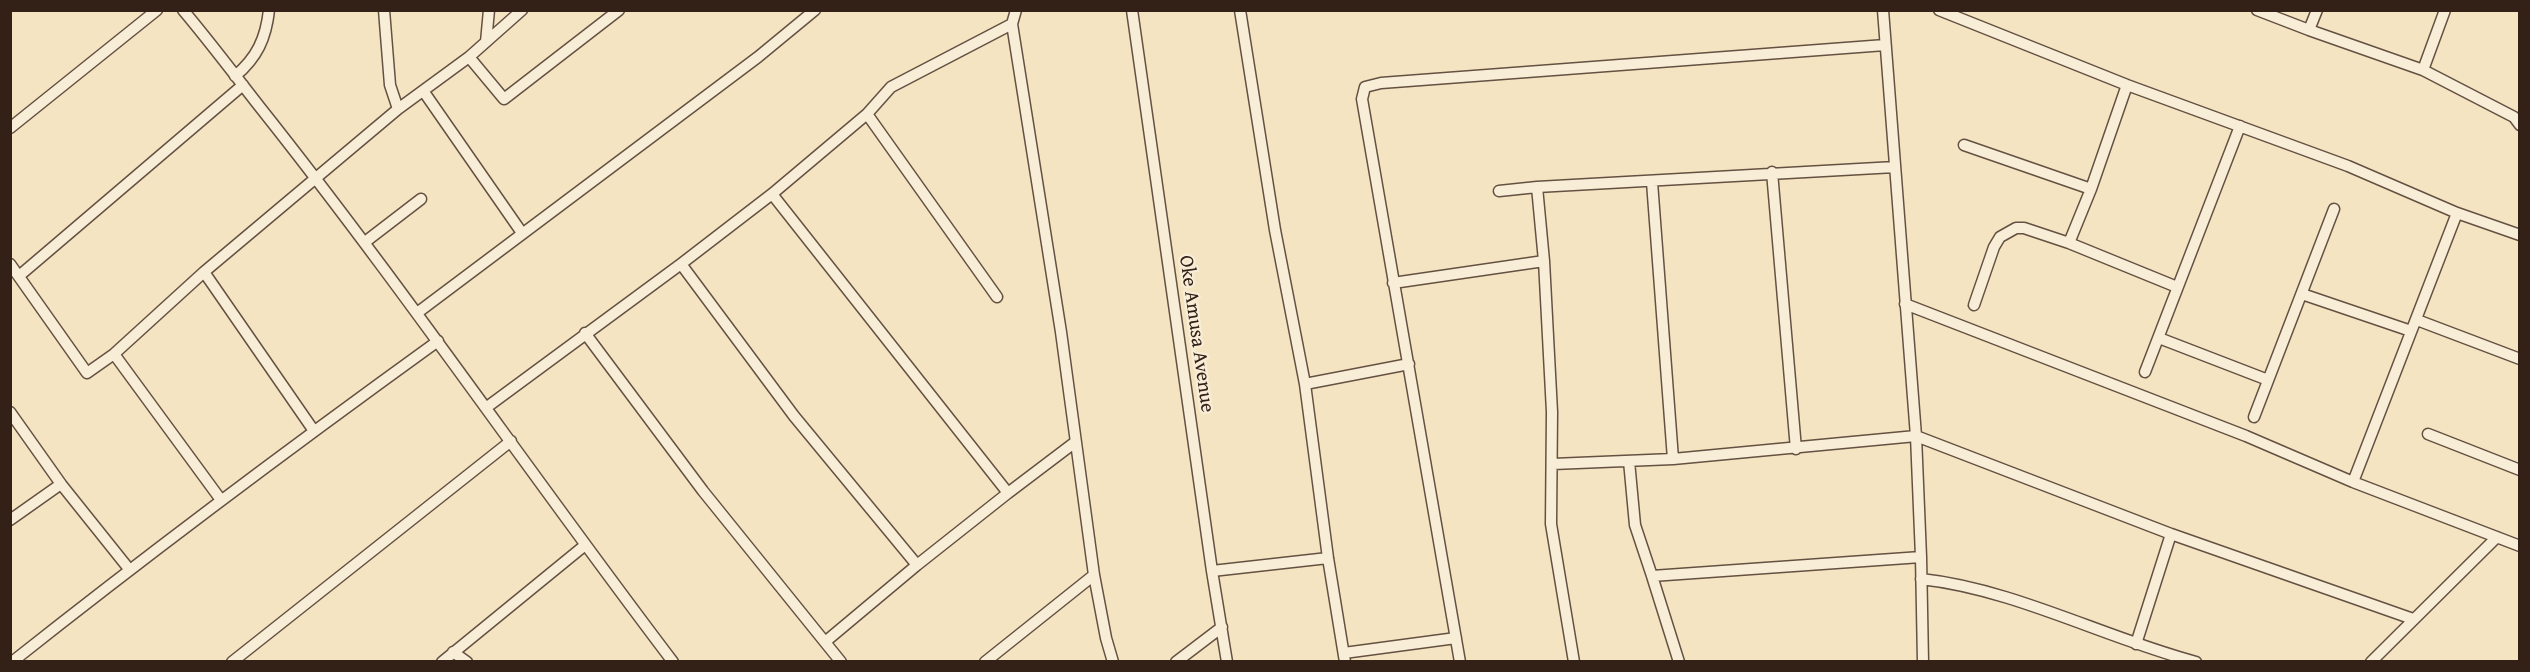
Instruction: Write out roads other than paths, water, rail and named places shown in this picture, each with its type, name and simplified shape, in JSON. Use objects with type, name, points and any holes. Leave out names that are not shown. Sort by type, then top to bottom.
[{"type":"street","points":[[10,128],[157,10]]},
{"type":"street","points":[[183,10],[365,242],[512,441],[584,546],[673,662]]},
{"type":"street","points":[[235,76],[249,63],[262,45],[269,10]]},
{"type":"street","points":[[384,10],[390,85],[398,109]]},
{"type":"street","points":[[486,42],[489,10]]},
{"type":"street","points":[[10,264],[87,373],[114,354],[204,272],[398,109],[469,57],[522,10]]},
{"type":"street","points":[[469,57],[504,99],[619,10]]},
{"type":"street","points":[[417,313],[758,57],[815,10]]},
{"type":"street","points":[[1016,10],[1012,24],[1060,332],[1074,443],[1094,575],[1113,662]]},
{"type":"street","name":"Oke Amusa Avenue","points":[[1132,10],[1227,662]]},
{"type":"street","points":[[1240,10],[1275,230],[1305,384],[1328,558],[1345,657],[1456,638]]},
{"type":"street","points":[[1883,10],[1916,436],[1923,662]]},
{"type":"street","points":[[1939,10],[2127,85],[2348,166],[2457,213],[2520,235]]},
{"type":"street","points":[[2257,10],[2422,70],[2514,117],[2520,125]]},
{"type":"street","points":[[2308,30],[2317,10]]},
{"type":"street","points":[[2422,70],[2445,10]]},
{"type":"street","points":[[487,407],[772,194],[867,114],[882,96],[903,80],[1012,24]]},
{"type":"street","points":[[1460,662],[1362,99],[1365,87],[1381,83],[1885,45]]},
{"type":"street","points":[[19,276],[243,85]]},
{"type":"street","points":[[2068,243],[2091,189],[2127,85]]},
{"type":"street","points":[[424,92],[522,233]]},
{"type":"street","points":[[867,114],[997,297]]},
{"type":"street","points":[[2145,372],[2240,126]]},
{"type":"street","points":[[1964,145],[2091,189]]},
{"type":"street","points":[[1499,191],[1895,166]]},
{"type":"street","points":[[1772,172],[1796,449]]},
{"type":"street","points":[[1653,182],[1673,459]]},
{"type":"street","points":[[1537,187],[1544,261],[1553,464],[1551,524],[1574,662]]},
{"type":"street","points":[[772,194],[1008,493]]},
{"type":"street","points":[[365,242],[421,199]]},
{"type":"street","points":[[2254,417],[2334,209]]},
{"type":"street","points":[[2353,482],[2457,213]]},
{"type":"street","points":[[1974,306],[1994,247],[2000,237],[2016,228],[2024,228],[2068,243],[2177,287]]},
{"type":"street","points":[[1394,284],[1544,261]]},
{"type":"street","points":[[681,264],[794,416],[917,565]]},
{"type":"street","points":[[204,272],[314,431]]},
{"type":"street","points":[[2302,294],[2411,331]]},
{"type":"street","points":[[1905,304],[2246,436],[2353,482],[2520,546]]},
{"type":"street","points":[[2417,320],[2520,359]]},
{"type":"street","points":[[585,333],[703,491],[841,662]]},
{"type":"street","points":[[2159,338],[2268,380]]},
{"type":"street","points":[[12,662],[129,569],[438,341]]},
{"type":"street","points":[[114,354],[221,500]]},
{"type":"street","points":[[1305,384],[1409,364]]},
{"type":"street","points":[[10,412],[61,483],[129,569]]},
{"type":"street","points":[[2428,434],[2520,470]]},
{"type":"street","points":[[1553,464],[1673,459],[1916,436],[2171,534],[2413,619]]},
{"type":"street","points":[[232,662],[512,441]]},
{"type":"street","points":[[825,642],[917,565],[1074,443]]},
{"type":"street","points":[[1629,462],[1635,525],[1679,662]]},
{"type":"street","points":[[10,520],[61,483]]},
{"type":"street","points":[[2136,645],[2171,534]]},
{"type":"street","points":[[2371,662],[2497,537]]},
{"type":"street","points":[[442,662],[584,546]]},
{"type":"street","points":[[1652,576],[1921,557]]},
{"type":"street","points":[[1212,571],[1328,558]]},
{"type":"street","points":[[985,662],[1094,575]]},
{"type":"street","points":[[1921,579],[1946,582],[2005,598],[2136,645],[2190,661]]},
{"type":"street","points":[[1176,662],[1222,627]]},
{"type":"street","points":[[453,652],[466,662]]}]
